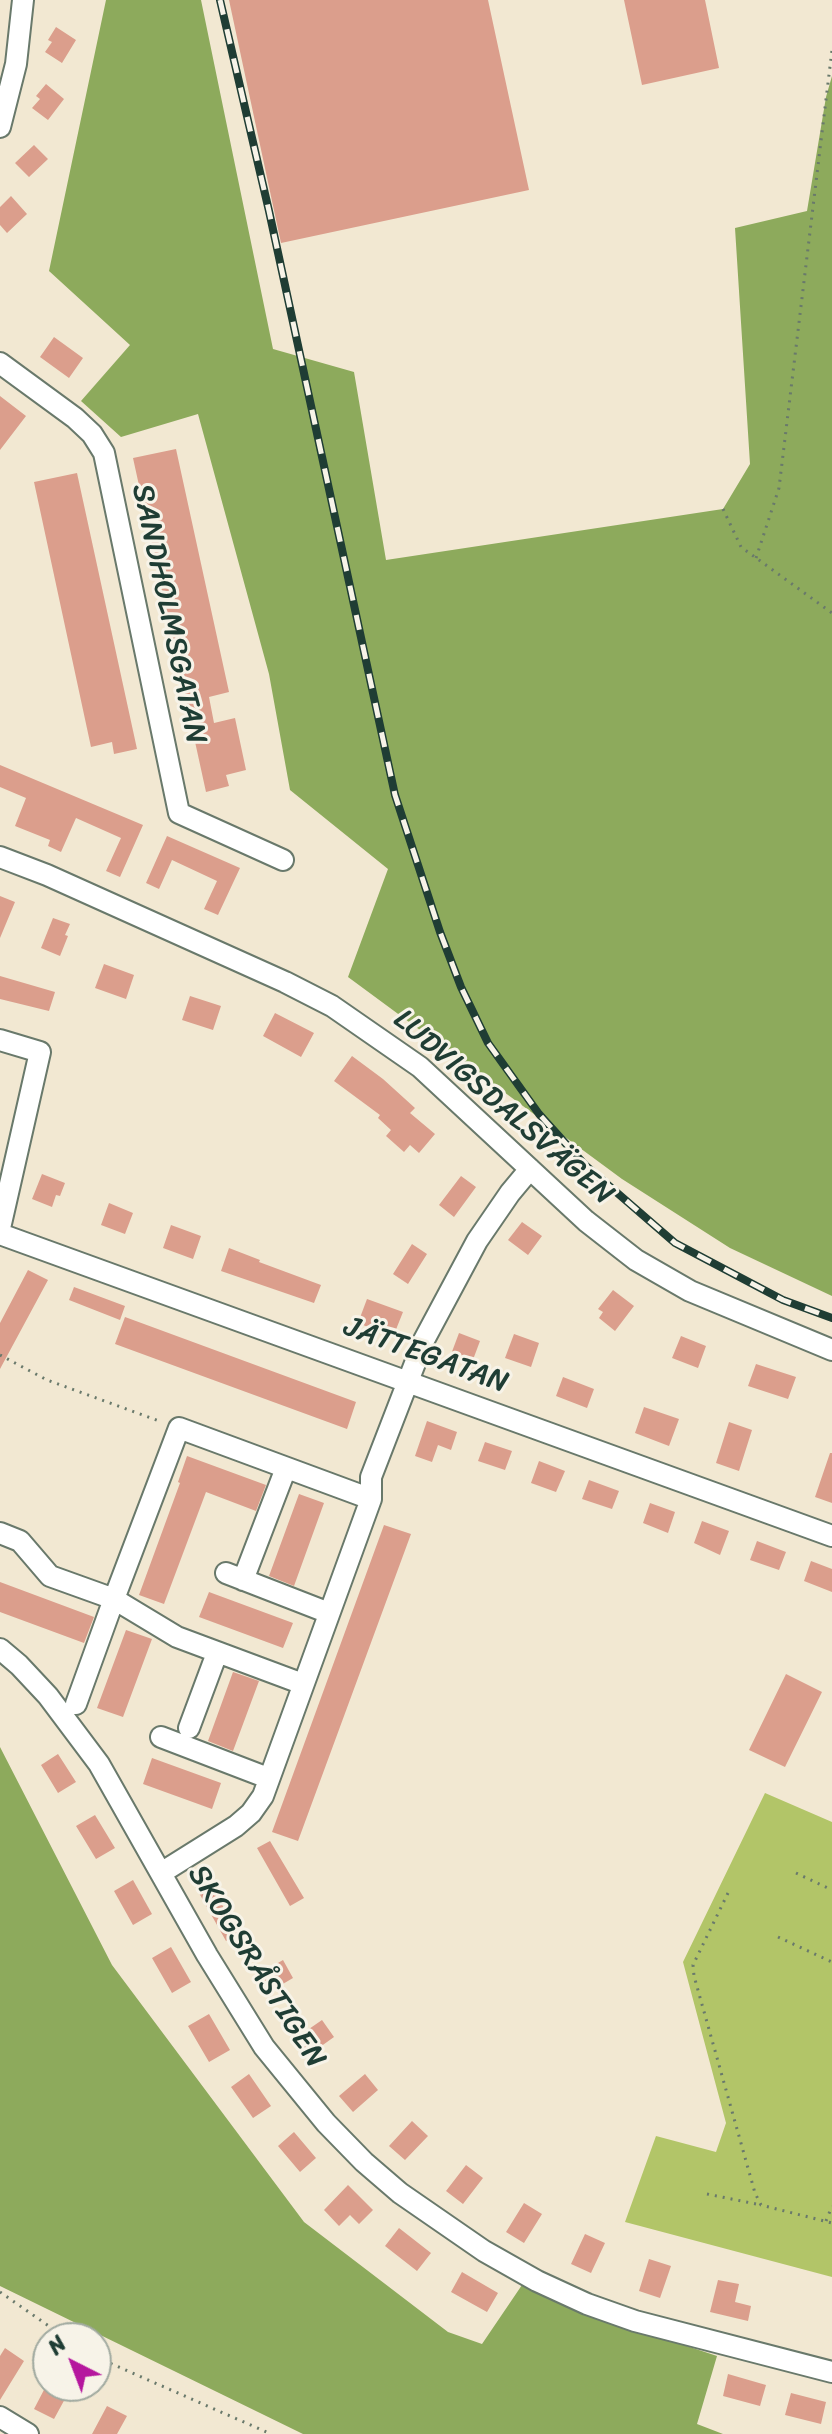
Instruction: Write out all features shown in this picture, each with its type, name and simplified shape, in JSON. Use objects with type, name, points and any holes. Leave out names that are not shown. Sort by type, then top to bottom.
[{"type":"street","points":[[0,127],[3,103],[16,64],[23,0]]},
{"type":"street","name":"SANDHOLMSGATAN","points":[[0,363],[75,418],[92,434],[104,453],[179,813],[283,860]]},
{"type":"street","name":"LUDVIGSDALSVÄGEN","points":[[0,857],[47,875],[332,1006],[420,1067],[586,1221],[636,1260],[690,1291],[832,1350]]},
{"type":"street","points":[[0,1040],[40,1052],[0,1231]]},
{"type":"street","points":[[161,1873],[236,1826],[251,1813],[263,1796],[371,1499],[371,1477],[424,1340],[477,1241],[530,1169]]},
{"type":"street","name":"JÄTTEGATAN","points":[[0,1231],[832,1536]]},
{"type":"street","points":[[76,1704],[179,1428],[371,1499]]},
{"type":"street","points":[[286,1468],[235,1576],[329,1613]]},
{"type":"street","points":[[0,1533],[20,1541],[50,1576],[114,1599],[177,1637],[303,1684]]},
{"type":"street","name":"SKOGSRÅSTIGEN","points":[[0,1649],[48,1696],[99,1764],[264,2047],[326,2123],[364,2162],[400,2193],[484,2251],[537,2281],[587,2304],[650,2325],[832,2372]]},
{"type":"street","points":[[189,1728],[217,1653]]},
{"type":"street","points":[[161,1737],[268,1778]]},
{"type":"street","points":[[0,2417],[28,2434]]},
{"type":"path","points":[[756,558],[779,488],[832,50]]},
{"type":"path","points":[[723,509],[741,547],[832,613]]},
{"type":"path","points":[[0,1355],[47,1380],[179,1428]]},
{"type":"path","points":[[796,1873],[832,1890]]},
{"type":"path","points":[[728,1893],[693,1965],[694,1976],[761,2205]]},
{"type":"path","points":[[778,1937],[832,1962]]},
{"type":"path","points":[[707,2194],[832,2223]]},
{"type":"path","points":[[826,2222],[832,2206]]},
{"type":"path","points":[[0,2292],[43,2322]]},
{"type":"path","points":[[112,2364],[271,2434]]},
{"type":"green space","points":[[106,0],[201,0],[273,349],[354,372],[386,560],[723,509],[750,464],[735,228],[807,211],[832,76],[832,1296],[730,1248],[622,1179],[348,977],[388,869],[290,790],[269,674],[198,414],[121,437],[81,401],[130,345],[49,271]]},
{"type":"green space","points":[[0,1747],[112,1965],[304,2222],[448,2332],[482,2344],[522,2285],[578,2310],[717,2356],[697,2424],[723,2434],[303,2434],[112,2341],[112,2322],[74,2322],[0,2286]]},
{"type":"green space","points":[[765,1793],[832,1822],[832,2277],[625,2222],[656,2136],[716,2152],[726,2123],[683,1962]]},
{"type":"building","points":[[229,0],[488,0],[529,190],[281,243]]},
{"type":"building","points":[[624,0],[705,0],[719,68],[642,85]]},
{"type":"building","points":[[56,27],[76,40],[62,63],[45,52]]},
{"type":"building","points":[[46,84],[64,99],[48,120],[32,108],[40,99],[36,96]]},
{"type":"building","points":[[34,145],[48,159],[29,177],[15,163]]},
{"type":"building","points":[[11,196],[27,214],[7,233],[0,225],[0,207]]},
{"type":"building","points":[[54,337],[83,358],[69,378],[40,357]]},
{"type":"building","points":[[0,396],[26,416],[0,450]]},
{"type":"building","points":[[176,449],[229,692],[209,697],[214,723],[235,718],[246,770],[226,775],[229,786],[206,792],[133,458]]},
{"type":"building","points":[[77,473],[137,749],[114,754],[112,742],[91,747],[34,482]]},
{"type":"building","points":[[0,765],[143,825],[120,877],[106,871],[121,838],[76,818],[61,852],[48,846],[50,840],[15,826],[26,798],[0,787]]},
{"type":"building","points":[[167,836],[240,868],[218,915],[204,909],[217,881],[172,860],[159,889],[146,883]]},
{"type":"building","points":[[0,896],[15,902],[0,938]]},
{"type":"building","points":[[53,918],[70,924],[60,956],[41,948]]},
{"type":"building","points":[[104,964],[134,975],[126,999],[95,988]]},
{"type":"building","points":[[0,976],[55,992],[49,1011],[0,999]]},
{"type":"building","points":[[190,996],[221,1006],[213,1030],[182,1020]]},
{"type":"building","points":[[275,1013],[314,1033],[301,1057],[263,1036]]},
{"type":"building","points":[[352,1056],[415,1108],[410,1113],[435,1134],[419,1153],[410,1145],[404,1152],[386,1136],[391,1130],[378,1118],[380,1115],[334,1081]]},
{"type":"building","points":[[42,1174],[65,1183],[52,1207],[32,1199]]},
{"type":"building","points":[[461,1176],[476,1187],[454,1217],[439,1205]]},
{"type":"building","points":[[109,1203],[133,1213],[125,1234],[101,1225]]},
{"type":"building","points":[[522,1222],[542,1236],[528,1255],[508,1240]]},
{"type":"building","points":[[171,1225],[201,1236],[193,1259],[163,1248]]},
{"type":"building","points":[[412,1244],[427,1254],[408,1284],[393,1274]]},
{"type":"building","points":[[229,1248],[321,1285],[314,1303],[221,1271]]},
{"type":"building","points":[[28,1270],[48,1280],[0,1369],[0,1323]]},
{"type":"building","points":[[74,1287],[125,1306],[120,1320],[69,1300]]},
{"type":"building","points":[[613,1290],[634,1306],[615,1331],[599,1318],[603,1312],[598,1309]]},
{"type":"building","points":[[367,1299],[403,1312],[393,1337],[358,1323]]},
{"type":"building","points":[[125,1317],[356,1402],[347,1429],[115,1344]]},
{"type":"building","points":[[459,1333],[480,1341],[471,1365],[450,1357]]},
{"type":"building","points":[[514,1334],[539,1343],[531,1367],[505,1358]]},
{"type":"building","points":[[681,1336],[706,1346],[698,1368],[672,1358]]},
{"type":"building","points":[[756,1364],[796,1377],[788,1399],[748,1386]]},
{"type":"building","points":[[563,1377],[594,1389],[587,1408],[556,1396]]},
{"type":"building","points":[[644,1407],[679,1419],[669,1446],[635,1433]]},
{"type":"building","points":[[427,1421],[457,1432],[451,1450],[438,1445],[432,1462],[415,1456]]},
{"type":"building","points":[[729,1422],[752,1430],[739,1471],[716,1463]]},
{"type":"building","points":[[485,1442],[512,1451],[505,1470],[478,1461]]},
{"type":"building","points":[[832,1453],[832,1503],[815,1497]]},
{"type":"building","points":[[187,1456],[266,1485],[256,1511],[206,1492],[164,1604],[139,1595]]},
{"type":"building","points":[[539,1461],[565,1471],[556,1492],[531,1483]]},
{"type":"building","points":[[589,1480],[619,1491],[612,1509],[582,1499]]},
{"type":"building","points":[[299,1494],[324,1503],[294,1586],[269,1576]]},
{"type":"building","points":[[650,1503],[675,1512],[668,1533],[643,1523]]},
{"type":"building","points":[[702,1521],[729,1531],[720,1555],[694,1543]]},
{"type":"building","points":[[384,1525],[411,1534],[298,1841],[272,1832]]},
{"type":"building","points":[[757,1541],[786,1552],[779,1570],[750,1560]]},
{"type":"building","points":[[811,1561],[832,1569],[832,1592],[804,1581]]},
{"type":"building","points":[[0,1582],[94,1617],[84,1643],[0,1612]]},
{"type":"building","points":[[209,1592],[293,1623],[283,1648],[199,1617]]},
{"type":"building","points":[[126,1630],[152,1639],[123,1717],[97,1708]]},
{"type":"building","points":[[233,1672],[259,1681],[233,1751],[208,1741]]},
{"type":"building","points":[[786,1674],[822,1692],[785,1767],[749,1750]]},
{"type":"building","points":[[58,1754],[76,1782],[58,1793],[41,1765]]},
{"type":"building","points":[[152,1758],[221,1783],[212,1809],[143,1784]]},
{"type":"building","points":[[95,1815],[115,1848],[96,1859],[76,1826]]},
{"type":"building","points":[[270,1841],[304,1898],[290,1906],[257,1848]]},
{"type":"building","points":[[207,1877],[238,1934],[226,1941],[194,1884]]},
{"type":"building","points":[[133,1880],[152,1914],[133,1925],[114,1891]]},
{"type":"building","points":[[171,1947],[191,1982],[172,1993],[152,1958]]},
{"type":"building","points":[[283,1960],[293,1978],[264,1995],[254,1977]]},
{"type":"building","points":[[209,2014],[230,2050],[209,2062],[188,2026]]},
{"type":"building","points":[[322,2020],[334,2037],[306,2057],[293,2040]]},
{"type":"building","points":[[249,2074],[271,2106],[253,2118],[231,2087]]},
{"type":"building","points":[[365,2074],[378,2090],[353,2112],[339,2096]]},
{"type":"building","points":[[412,2121],[428,2136],[405,2160],[389,2146]]},
{"type":"building","points":[[294,2132],[316,2158],[300,2172],[278,2146]]},
{"type":"building","points":[[466,2165],[483,2178],[463,2204],[446,2191]]},
{"type":"building","points":[[348,2185],[373,2210],[359,2224],[350,2215],[339,2226],[324,2210]]},
{"type":"building","points":[[524,2203],[542,2214],[524,2243],[506,2232]]},
{"type":"building","points":[[399,2228],[431,2253],[417,2271],[385,2246]]},
{"type":"building","points":[[585,2234],[605,2243],[591,2273],[571,2264]]},
{"type":"building","points":[[649,2259],[671,2266],[660,2298],[639,2291]]},
{"type":"building","points":[[462,2272],[498,2293],[487,2312],[451,2292]]},
{"type":"building","points":[[718,2280],[739,2284],[735,2302],[751,2306],[748,2321],[710,2312]]},
{"type":"building","points":[[5,2348],[24,2361],[0,2400],[0,2356]]},
{"type":"building","points":[[728,2374],[766,2385],[760,2406],[723,2396]]},
{"type":"building","points":[[791,2393],[826,2402],[821,2424],[785,2415]]},
{"type":"building","points":[[38,2402],[63,2402],[54,2419],[34,2409]]},
{"type":"building","points":[[107,2406],[127,2416],[117,2434],[92,2434]]},
{"type":"railway","points":[[220,0],[269,211],[395,795],[461,987],[488,1043],[539,1114],[585,1165],[675,1243],[783,1300],[832,1318]]}]
